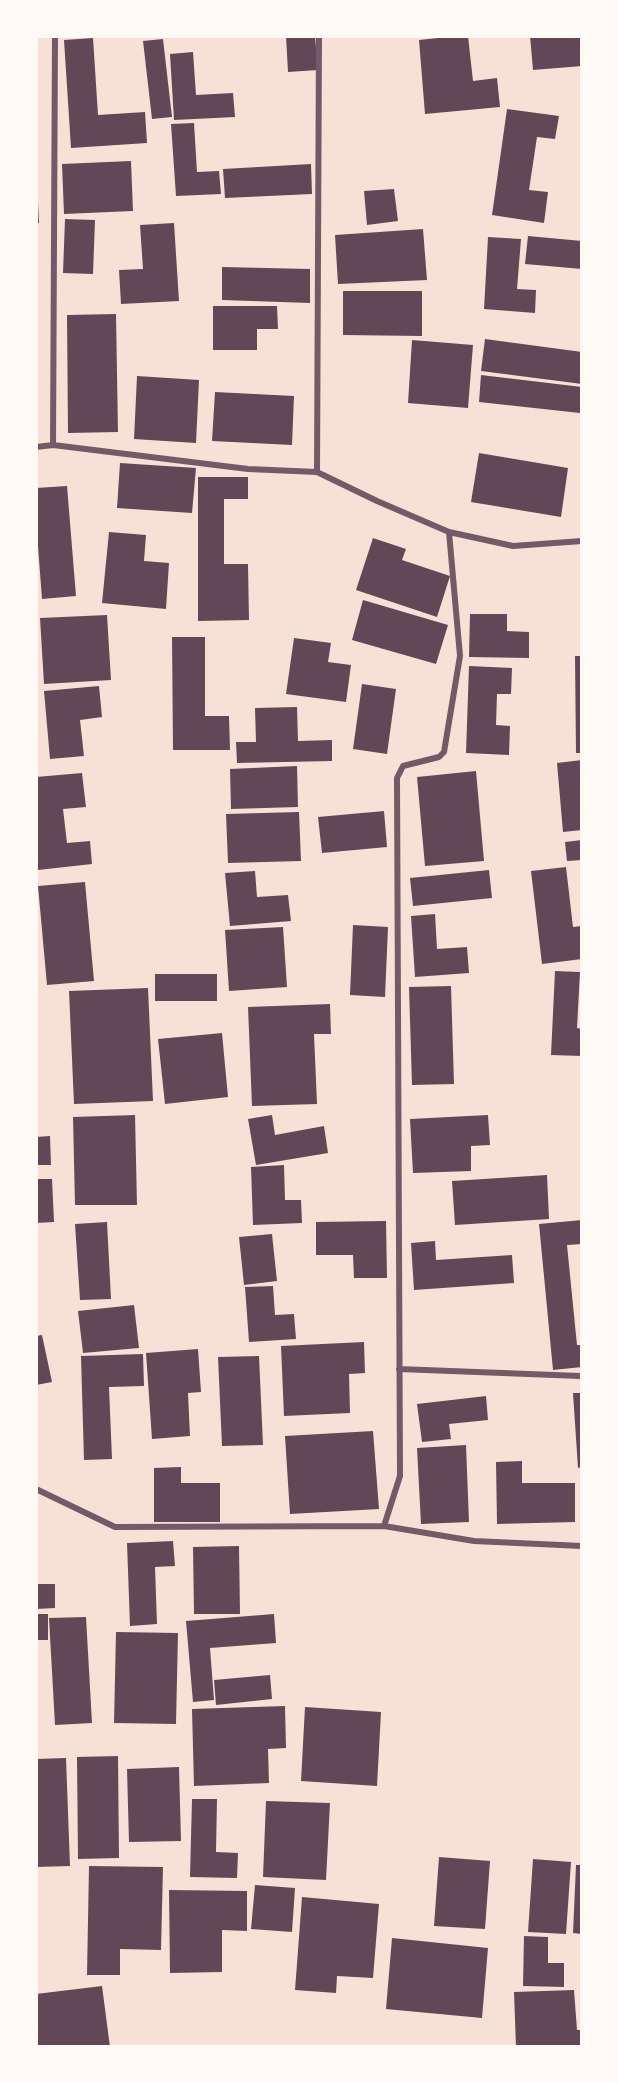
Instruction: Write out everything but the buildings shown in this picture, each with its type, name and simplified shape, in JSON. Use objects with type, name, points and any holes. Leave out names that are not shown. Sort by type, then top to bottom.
[{"type":"street","points":[[52,445],[55,36]]},
{"type":"street","points":[[317,472],[319,36]]},
{"type":"street","points":[[36,447],[52,445],[248,469],[317,472],[449,532],[513,546],[582,541]]},
{"type":"street","points":[[384,1526],[400,1476],[397,778],[403,766],[440,757],[444,752],[460,656],[449,532]]},
{"type":"street","points":[[399,1369],[580,1376]]},
{"type":"street","points":[[36,1489],[115,1527],[384,1526],[474,1541],[582,1546]]}]
